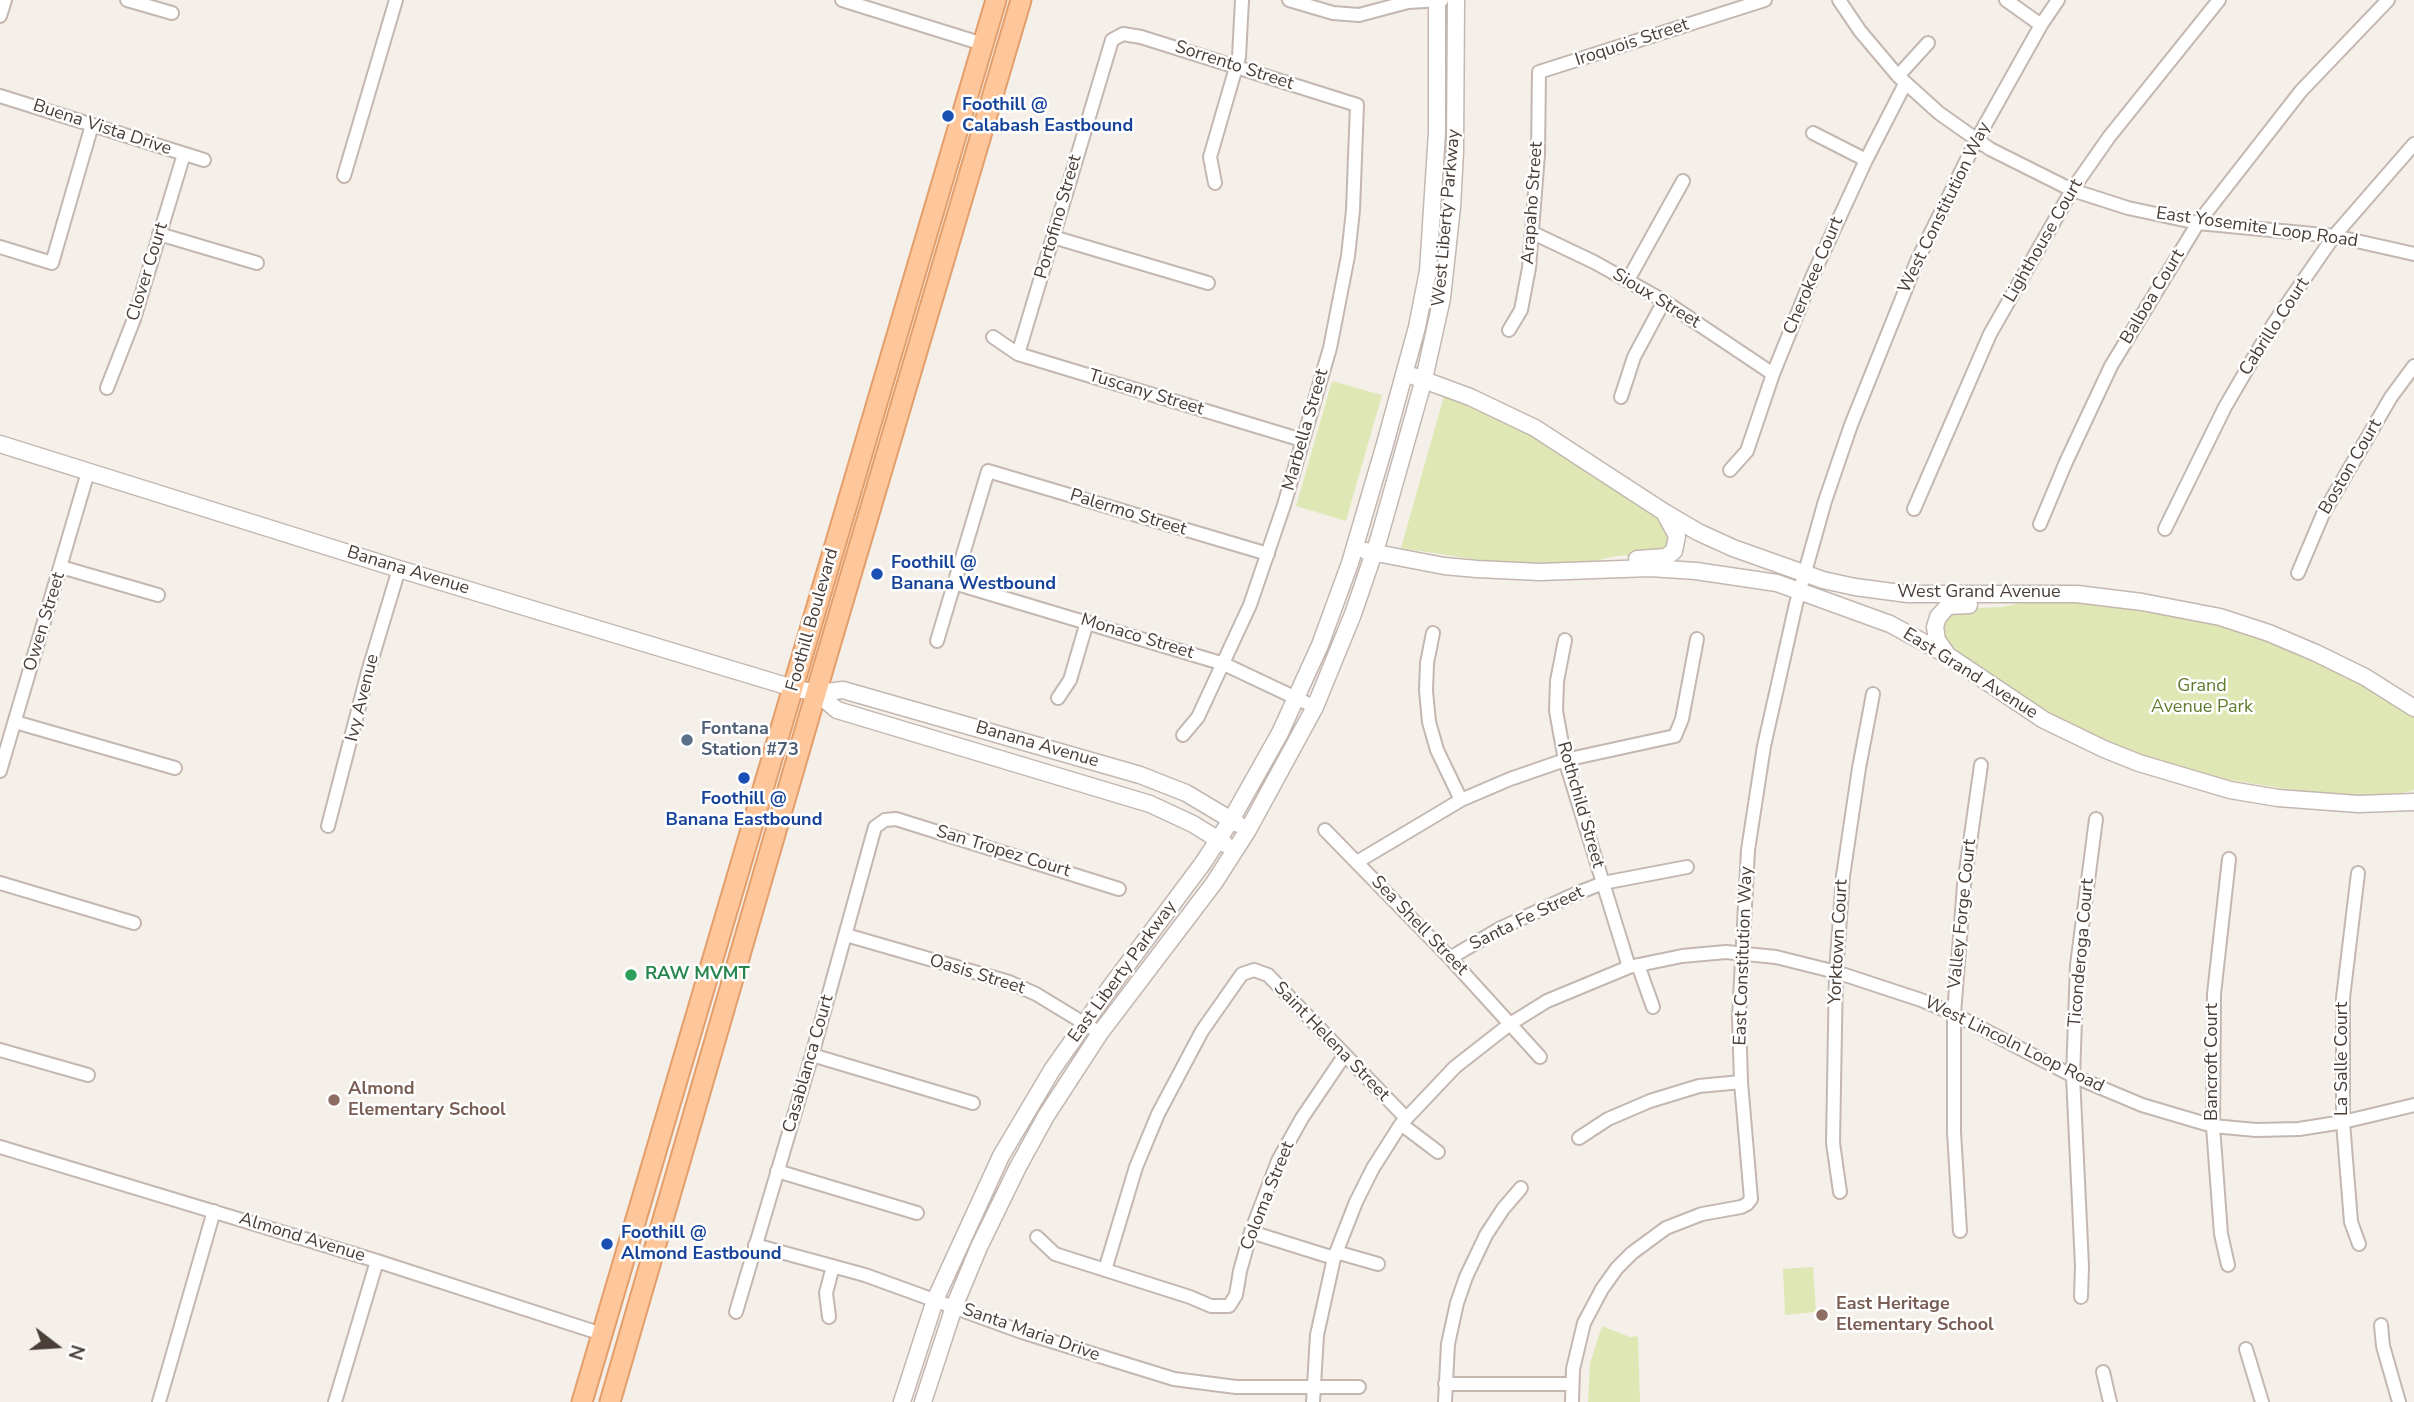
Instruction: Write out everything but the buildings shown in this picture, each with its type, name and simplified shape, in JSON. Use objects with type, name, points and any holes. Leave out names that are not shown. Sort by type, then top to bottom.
[{"type":"main road","name":"Foothill Boulevard","points":[[582,1402],[996,0]]},
{"type":"main road","name":"Foothill Boulevard","points":[[610,1402],[1021,0]]},
{"type":"street","points":[[0,16],[5,0]]},
{"type":"street","points":[[127,0],[172,13]]},
{"type":"street","points":[[344,176],[396,0]]},
{"type":"street","points":[[842,0],[983,44]]},
{"type":"street","points":[[1215,183],[1210,157],[1236,68],[1241,41],[1242,0]]},
{"type":"street","points":[[1289,0],[1333,13],[1359,15],[1408,2],[1439,0]]},
{"type":"street","name":"West Liberty Parkway","points":[[1355,548],[1405,374],[1428,271],[1438,119],[1439,0]]},
{"type":"street","name":"West Liberty Parkway","points":[[1374,553],[1424,379],[1440,308],[1452,207],[1456,125],[1456,0]]},
{"type":"street","name":"Iroquois Street","points":[[1539,72],[1765,0]]},
{"type":"street","name":"East Yosemite Loop Road","points":[[1839,0],[1860,31],[1902,80],[1976,141],[2015,164],[2072,190],[2128,208],[2198,223],[2334,236],[2414,254]]},
{"type":"street","points":[[2006,0],[2041,25]]},
{"type":"street","name":"West Constitution Way","points":[[1851,425],[1917,261],[1976,141],[2057,0]]},
{"type":"street","name":"Lighthouse Court","points":[[1914,509],[1990,334],[2072,190],[2109,137],[2219,0]]},
{"type":"street","name":"Balboa Court","points":[[2040,524],[2111,366],[2198,223],[2301,91],[2388,0]]},
{"type":"street","name":"Sorrento Street","points":[[1112,40],[1123,34],[1141,37],[1357,104]]},
{"type":"street","name":"Portofino Street","points":[[1018,354],[1112,40]]},
{"type":"street","name":"Cherokee Court","points":[[1730,470],[1746,451],[1773,374],[1813,275],[1902,80],[1928,43]]},
{"type":"street","name":"Arapaho Street","points":[[1509,330],[1521,310],[1529,268],[1533,233],[1539,72]]},
{"type":"street","name":"Buena Vista Drive","points":[[0,96],[204,160]]},
{"type":"street","name":"Marbella Street","points":[[1183,735],[1198,717],[1250,605],[1330,348],[1344,279],[1353,211],[1357,104]]},
{"type":"street","points":[[0,247],[52,262],[92,125]]},
{"type":"street","points":[[1813,133],[1866,160]]},
{"type":"street","name":"Cabrillo Court","points":[[2165,529],[2225,407],[2274,323],[2334,236],[2414,144]]},
{"type":"street","name":"Clover Court","points":[[107,388],[134,319],[184,154]]},
{"type":"street","points":[[1628,280],[1684,181]]},
{"type":"street","name":"Sioux Street","points":[[1533,233],[1664,301],[1773,374]]},
{"type":"street","points":[[159,234],[257,263]]},
{"type":"street","points":[[1053,237],[1208,283]]},
{"type":"street","points":[[1621,397],[1634,357],[1664,301]]},
{"type":"street","name":"Tuscany Street","points":[[993,337],[1018,354],[1302,440]]},
{"type":"street","name":"Boston Court","points":[[2298,573],[2323,514],[2391,397],[2414,366]]},
{"type":"street","name":"West Grand Avenue","points":[[1405,374],[1482,402],[1535,428],[1664,512],[1733,548],[1827,581],[1888,593],[1955,596],[2077,594],[2142,602],[2220,617],[2269,633],[2316,653],[2365,677],[2414,708]]},
{"type":"street","name":"East Constitution Way","points":[[1572,1402],[1571,1384],[1584,1323],[1601,1289],[1617,1268],[1632,1253],[1667,1228],[1702,1214],[1741,1208],[1751,1199],[1741,1082],[1739,1017],[1748,850],[1764,746],[1783,654],[1825,501],[1851,425]]},
{"type":"street","name":"Banana Avenue","points":[[0,444],[399,569],[793,688],[817,693],[845,691],[1140,775],[1186,793],[1248,830]]},
{"type":"street","name":"Palermo Street","points":[[954,583],[988,471],[1268,554]]},
{"type":"street","name":"Owen Street","points":[[0,771],[88,472]]},
{"type":"street","points":[[1619,568],[1632,560],[1666,557],[1674,551],[1677,536],[1664,512]]},
{"type":"street","name":"East Grand Avenue","points":[[1355,548],[1444,566],[1511,571],[1619,568],[1696,570],[1777,583],[1890,624],[1947,655],[2044,720],[2104,749],[2172,775],[2230,790],[2278,798],[2358,804],[2414,802]]},
{"type":"street","name":"East Liberty Parkway","points":[[902,1402],[935,1300],[1001,1156],[1046,1079],[1231,820],[1297,698],[1320,645],[1355,548]]},
{"type":"street","name":"East Liberty Parkway","points":[[923,1402],[954,1307],[979,1247],[1018,1167],[1046,1116],[1100,1033],[1214,883],[1248,830],[1315,707],[1345,637],[1374,553]]},
{"type":"street","points":[[61,567],[158,595]]},
{"type":"street","name":"Ivy Avenue","points":[[328,826],[368,672],[399,569]]},
{"type":"street","points":[[937,641],[954,583]]},
{"type":"street","name":"Monaco Street","points":[[954,583],[1224,664],[1315,707]]},
{"type":"street","points":[[1947,655],[1935,632],[1941,612],[1948,606],[1978,604],[1997,594]]},
{"type":"street","points":[[1058,698],[1070,680],[1087,622]]},
{"type":"street","points":[[1433,633],[1427,663],[1429,722],[1437,750],[1461,800]]},
{"type":"street","points":[[1357,862],[1461,800],[1565,760],[1675,736],[1682,719],[1697,639]]},
{"type":"street","name":"Rothchild Street","points":[[1565,640],[1557,681],[1556,711],[1565,760],[1603,883],[1633,966],[1653,1007]]},
{"type":"street","name":"Banana Avenue","points":[[817,693],[837,710],[1150,804],[1193,824],[1235,850]]},
{"type":"street","name":"Yorktown Court","points":[[1840,1192],[1833,1143],[1836,972],[1843,876],[1858,768],[1873,694]]},
{"type":"street","points":[[15,722],[175,768]]},
{"type":"street","name":"Valley Forge Court","points":[[1960,1231],[1954,1132],[1954,1014],[1964,885],[1981,765]]},
{"type":"street","name":"San Tropez Court","points":[[885,820],[896,819],[1119,889]]},
{"type":"street","name":"Ticonderoga Court","points":[[2081,1297],[2082,1265],[2073,1076],[2077,965],[2096,819]]},
{"type":"street","name":"Casablanca Court","points":[[736,1312],[812,1055],[875,827],[885,820]]},
{"type":"street","name":"Sea Shell Street","points":[[1325,830],[1450,958],[1540,1057]]},
{"type":"street","name":"Bancroft Court","points":[[2228,1265],[2221,1234],[2213,1126],[2214,994],[2229,859]]},
{"type":"street","name":"Santa Fe Street","points":[[1450,958],[1501,928],[1603,883],[1687,867]]},
{"type":"street","name":"La Salle Court","points":[[2358,873],[2343,998],[2343,1122],[2351,1222],[2359,1244]]},
{"type":"street","points":[[0,883],[134,923]]},
{"type":"street","name":"Oasis Street","points":[[846,936],[1009,982],[1036,994],[1100,1033]]},
{"type":"street","name":"West Lincoln Loop Road","points":[[1313,1402],[1317,1335],[1335,1255],[1373,1168],[1404,1121],[1455,1067],[1510,1024],[1548,1001],[1633,966],[1708,953],[1742,953],[1776,957],[1836,972],[1922,1000],[2073,1076],[2142,1105],[2213,1126],[2256,1130],[2299,1129],[2343,1122],[2414,1105]]},
{"type":"street","name":"Saint Helena Street","points":[[1105,1270],[1136,1167],[1179,1071],[1202,1031],[1242,974],[1254,971],[1268,975],[1404,1121],[1438,1152]]},
{"type":"street","points":[[0,1050],[88,1075]]},
{"type":"street","points":[[812,1055],[973,1103]]},
{"type":"street","name":"Coloma Street","points":[[1105,1270],[1190,1297],[1211,1307],[1229,1306],[1236,1295],[1251,1232],[1278,1161],[1302,1118],[1344,1056]]},
{"type":"street","points":[[1579,1138],[1608,1119],[1650,1101],[1699,1086],[1741,1082]]},
{"type":"street","name":"Almond Avenue","points":[[0,1147],[377,1261],[602,1334]]},
{"type":"street","points":[[777,1171],[917,1213]]},
{"type":"street","points":[[1445,1402],[1452,1324],[1466,1278],[1486,1235],[1521,1188]]},
{"type":"street","points":[[159,1402],[214,1211]]},
{"type":"street","points":[[1251,1232],[1378,1264]]},
{"type":"street","points":[[1037,1237],[1055,1254],[1105,1270]]},
{"type":"street","name":"Santa Maria Drive","points":[[755,1245],[833,1266],[1022,1332],[1174,1379],[1226,1386],[1359,1387]]},
{"type":"street","points":[[335,1402],[377,1261]]},
{"type":"street","points":[[829,1317],[826,1293],[833,1266]]},
{"type":"street","points":[[2381,1325],[2383,1346],[2399,1402]]},
{"type":"street","points":[[2246,1349],[2262,1402]]},
{"type":"street","points":[[2103,1372],[2110,1402]]},
{"type":"street","points":[[1445,1384],[1571,1384]]},
{"type":"green space","points":[[1332,381],[1382,395],[1346,521],[1296,506]]},
{"type":"green space","points":[[1444,396],[1473,406],[1556,448],[1664,523],[1670,534],[1667,547],[1662,552],[1616,556],[1581,564],[1485,561],[1401,548]]},
{"type":"green space","name":"Grand Avenue Park","points":[[2041,599],[2100,603],[2221,626],[2269,640],[2351,678],[2414,717],[2414,790],[2383,798],[2305,792],[2224,779],[2144,757],[2048,713],[1952,648],[1943,637],[1942,624],[1945,617],[1957,609],[2002,607]]},
{"type":"green space","points":[[1813,1267],[1816,1312],[1785,1315],[1783,1269]]},
{"type":"green space","points":[[1602,1326],[1630,1337],[1638,1336],[1640,1402],[1588,1402],[1590,1363]]},
{"type":"place","name":"Foothill @ Calabash Eastbound","points":[[948,116]]},
{"type":"place","name":"Foothill @ Banana Westbound","points":[[877,574]]},
{"type":"place","name":"Fontana Station #73","points":[[687,740]]},
{"type":"place","name":"Foothill @ Banana Eastbound","points":[[744,778]]},
{"type":"place","name":"RAW MVMT","points":[[631,975]]},
{"type":"place","name":"Almond Elementary School","points":[[334,1100]]},
{"type":"place","name":"Foothill @ Almond Eastbound","points":[[607,1244]]},
{"type":"place","name":"East Heritage Elementary School","points":[[1822,1315]]}]
